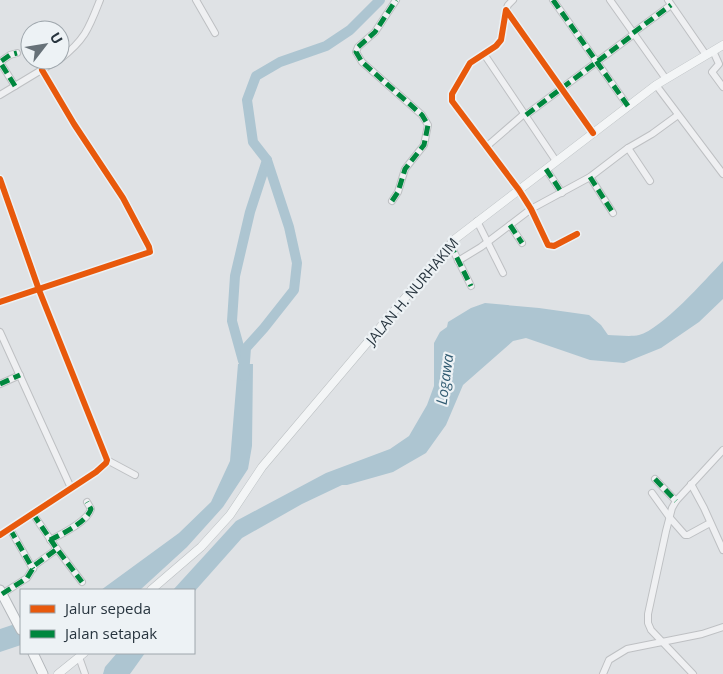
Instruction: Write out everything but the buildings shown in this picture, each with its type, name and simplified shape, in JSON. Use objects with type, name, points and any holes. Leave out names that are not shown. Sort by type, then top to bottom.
[{"type":"highway","points":[[1,592],[20,628]]},
{"type":"highway","points":[[35,656],[43,674]]},
{"type":"main road","name":"JALAN H. NURHAKIM","points":[[152,589],[201,548],[230,515],[262,467],[450,244],[477,221],[656,85],[722,47]]},
{"type":"main road","points":[[58,674],[81,655]]},
{"type":"street","points":[[70,50],[78,44],[87,32],[100,0]]},
{"type":"street","points":[[196,0],[215,34]]},
{"type":"street","points":[[392,200],[398,192],[405,169],[424,145],[428,126],[422,115],[362,62],[356,52],[379,27],[396,0]]},
{"type":"street","points":[[513,0],[506,10],[501,40],[496,46],[470,63],[451,98],[453,104],[519,190],[531,209],[548,245],[554,246],[577,234]]},
{"type":"street","points":[[553,0],[628,106]]},
{"type":"street","points":[[610,0],[666,78]]},
{"type":"street","points":[[486,146],[525,114],[633,34],[669,2],[720,64],[712,72],[723,87]]},
{"type":"street","points":[[506,10],[593,133]]},
{"type":"street","points":[[15,86],[0,62],[10,55],[17,53]]},
{"type":"street","points":[[484,54],[556,161]]},
{"type":"street","points":[[0,95],[42,70],[74,124],[123,198],[150,252],[0,302]]},
{"type":"street","points":[[656,85],[722,174]]},
{"type":"street","points":[[458,261],[531,209],[590,178],[628,148],[652,134],[678,115]]},
{"type":"street","points":[[628,148],[650,181]]},
{"type":"street","points":[[546,169],[562,193]]},
{"type":"street","points":[[590,178],[613,213]]},
{"type":"street","points":[[0,179],[39,290],[107,460],[135,475]]},
{"type":"street","points":[[477,221],[503,273]]},
{"type":"street","points":[[510,225],[522,243]]},
{"type":"street","points":[[450,244],[471,286]]},
{"type":"street","points":[[0,332],[71,488]]},
{"type":"street","points":[[0,384],[20,375]]},
{"type":"street","points":[[694,674],[649,626],[648,614],[676,500],[692,486],[723,450]]},
{"type":"street","points":[[0,535],[103,467],[107,460]]},
{"type":"street","points":[[655,479],[676,500]]},
{"type":"street","points":[[692,486],[723,550]]},
{"type":"street","points":[[652,493],[686,535],[710,523]]},
{"type":"street","points":[[50,540],[90,514],[91,510],[87,502]]},
{"type":"street","points":[[33,514],[56,549],[82,582]]},
{"type":"street","points":[[10,529],[33,569]]},
{"type":"street","points":[[1,592],[27,578],[39,561],[56,549]]},
{"type":"street","points":[[603,674],[609,660],[621,652],[723,627]]},
{"type":"street","points":[[81,655],[85,674]]},
{"type":"water","name":"Logawa","points":[[723,261],[723,299],[699,322],[661,348],[624,363],[590,360],[526,338],[513,341],[463,385],[446,425],[426,453],[393,472],[342,485],[302,504],[242,538],[195,591],[195,589],[174,589],[236,521],[326,473],[390,449],[409,436],[427,405],[434,386],[434,343],[440,332],[447,327],[448,322],[471,308],[485,303],[589,315],[601,325],[608,335],[628,336],[639,335],[659,324],[695,291]]},
{"type":"water","points":[[238,364],[253,364],[252,446],[248,469],[223,507],[187,547],[141,589],[102,589],[179,533],[211,502],[230,461]]},
{"type":"water","points":[[20,620],[20,645],[0,652],[0,629]]},
{"type":"water","points":[[116,654],[144,654],[130,674],[103,674],[105,667]]},
{"type":"waterway","points":[[244,376],[246,348],[294,290],[297,263],[289,227],[267,160],[253,142],[247,100],[256,76],[280,62],[326,46],[350,30],[380,0]]},
{"type":"waterway","points":[[243,361],[232,321],[235,276],[250,212],[267,160]]},
{"type":"marked path","points":[[392,201],[398,192],[405,169],[424,145],[428,125],[422,115],[362,62],[356,52],[358,47],[375,32],[396,0]]},
{"type":"marked path","points":[[553,0],[628,106]]},
{"type":"marked path","points":[[633,33],[671,5]]},
{"type":"marked path","points":[[526,115],[634,34]]},
{"type":"marked path","points":[[15,86],[0,62],[10,55],[17,53]]},
{"type":"marked path","points":[[546,169],[562,193]]},
{"type":"marked path","points":[[590,177],[613,213]]},
{"type":"marked path","points":[[510,225],[522,243]]},
{"type":"marked path","points":[[450,244],[471,286]]},
{"type":"marked path","points":[[0,384],[20,375]]},
{"type":"marked path","points":[[655,479],[676,501]]},
{"type":"marked path","points":[[50,540],[74,527],[89,514],[91,509],[87,502]]},
{"type":"marked path","points":[[33,514],[82,582]]},
{"type":"marked path","points":[[10,529],[33,569]]},
{"type":"marked path","points":[[2,594],[27,578],[35,565],[57,549]]},
{"type":"cycle path","points":[[577,234],[554,246],[548,245],[531,209],[519,190],[452,101],[452,94],[470,63],[496,46],[501,40],[506,10],[593,133]]},
{"type":"cycle path","points":[[0,302],[150,252],[123,198],[74,124],[42,70]]},
{"type":"cycle path","points":[[0,179],[39,290],[107,460],[96,472],[0,535]]}]
